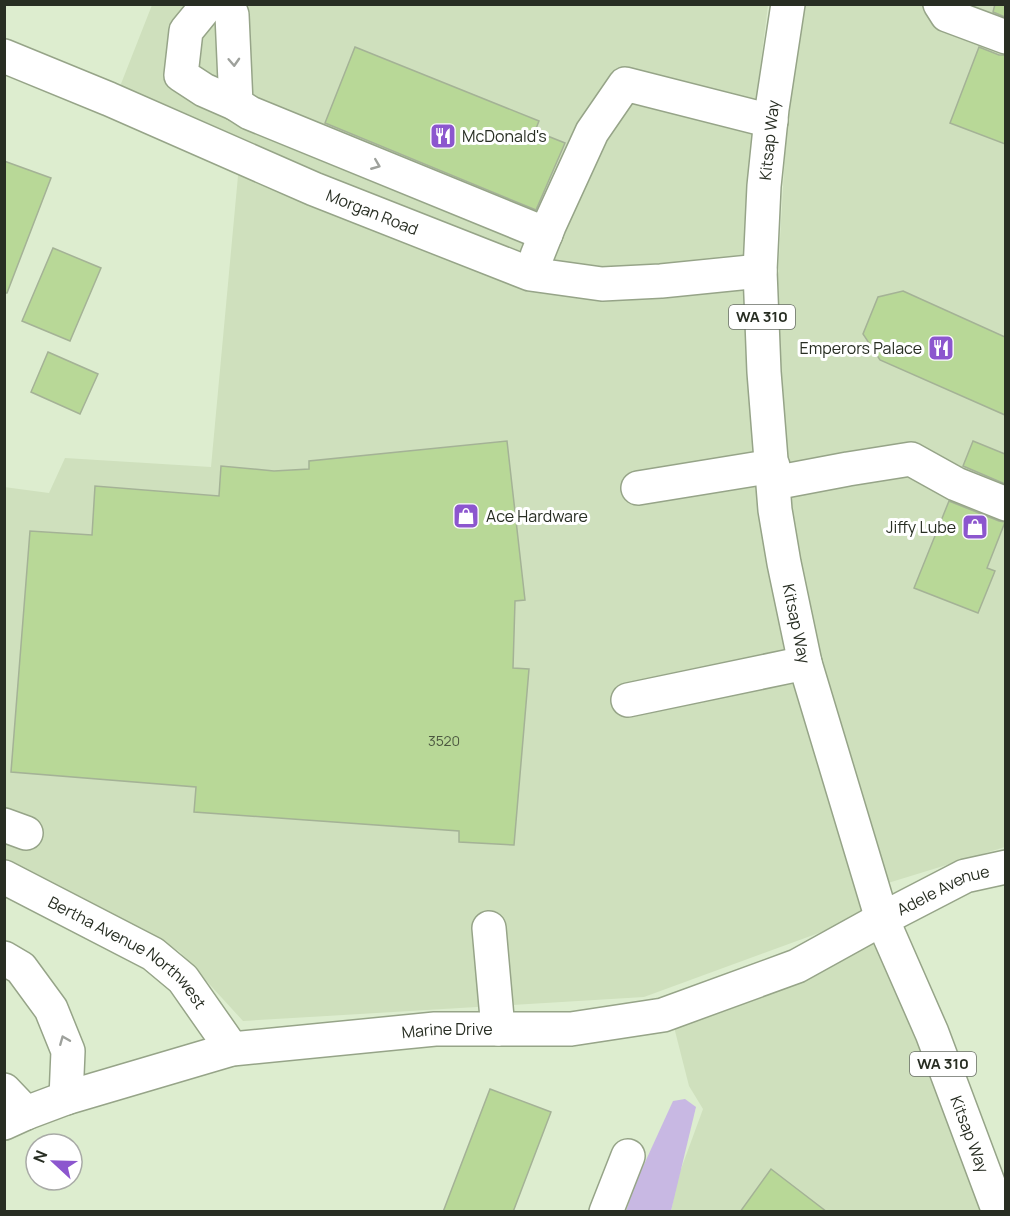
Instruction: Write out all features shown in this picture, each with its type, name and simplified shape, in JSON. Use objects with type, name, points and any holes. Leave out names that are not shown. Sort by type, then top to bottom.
[{"type":"street","points":[[210,4],[186,31],[181,75],[204,90],[250,113],[546,234]]},
{"type":"street","points":[[228,4],[232,15],[236,104]]},
{"type":"street","name":"Kitsap Way","points":[[788,4],[764,186],[760,271],[764,372],[775,510],[784,563],[805,663],[882,918],[932,1033],[999,1212]]},
{"type":"street","points":[[940,4],[947,15],[1005,37]]},
{"type":"street","name":"Morgan Road","points":[[4,56],[109,99],[314,189],[530,274],[602,284],[661,281],[760,271]]},
{"type":"street","points":[[530,274],[592,132],[625,84],[771,121]]},
{"type":"street","points":[[638,489],[848,469],[911,459],[956,484],[1005,504]]},
{"type":"street","points":[[628,700],[805,663]]},
{"type":"street","name":"Adele Avenue","points":[[882,918],[965,876],[1005,867]]},
{"type":"street","name":"Bertha Avenue Northwest","points":[[4,877],[153,954],[183,979],[232,1049]]},
{"type":"street","name":"Marine Drive","points":[[12,1109],[66,1098],[232,1049],[435,1029],[571,1029],[663,1015],[797,966],[882,918]]},
{"type":"street","points":[[489,928],[498,1029]]},
{"type":"street","points":[[4,958],[21,968],[51,1010],[68,1051],[66,1098]]},
{"type":"street","points":[[606,1212],[628,1156]]},
{"type":"shaded area","points":[[152,5],[768,5],[754,117],[751,263],[559,273],[117,94]]},
{"type":"shaded area","points":[[805,5],[1005,5],[1005,847],[888,883],[813,660],[783,462],[775,325],[788,101]]},
{"type":"shaded area","points":[[239,165],[528,282],[752,279],[763,468],[868,915],[644,997],[243,1021],[179,951],[5,863],[4,487],[49,493],[65,458],[211,467]]},
{"type":"shaded area","points":[[878,939],[984,1211],[671,1212],[677,1180],[703,1109],[689,1086],[674,1027]]},
{"type":"shaded area","points":[[685,1099],[696,1107],[671,1211],[626,1211],[636,1182],[673,1101]]},
{"type":"building","points":[[995,4],[1005,4],[1005,17],[993,12]]},
{"type":"building","points":[[355,47],[539,121],[535,131],[565,143],[536,210],[325,123]]},
{"type":"building","points":[[979,47],[1005,55],[1005,144],[950,123]]},
{"type":"building","points":[[4,161],[51,178],[7,293],[4,293]]},
{"type":"building","points":[[53,248],[101,268],[70,341],[22,321]]},
{"type":"building","points":[[903,291],[1005,337],[1005,415],[880,360],[863,334],[878,297]]},
{"type":"building","points":[[48,352],[98,374],[80,414],[31,392]]},
{"type":"building","points":[[507,441],[525,600],[515,601],[513,668],[529,669],[514,845],[459,842],[459,831],[194,812],[196,787],[11,772],[30,531],[92,535],[95,486],[219,496],[221,466],[274,471],[309,469],[309,461]]},
{"type":"building","points":[[973,441],[1005,454],[1005,484],[963,466]]},
{"type":"building","points":[[949,501],[1005,522],[987,568],[995,571],[978,613],[914,588]]},
{"type":"building","points":[[490,1089],[551,1112],[513,1212],[443,1212]]},
{"type":"building","points":[[771,1169],[827,1212],[740,1212]]},
{"type":"place","name":"McDonald's","points":[[443,136]]},
{"type":"place","name":"Emperors Palace","points":[[941,348]]},
{"type":"place","name":"Ace Hardware","points":[[466,516]]},
{"type":"place","name":"Jiffy Lube","points":[[975,527]]}]
